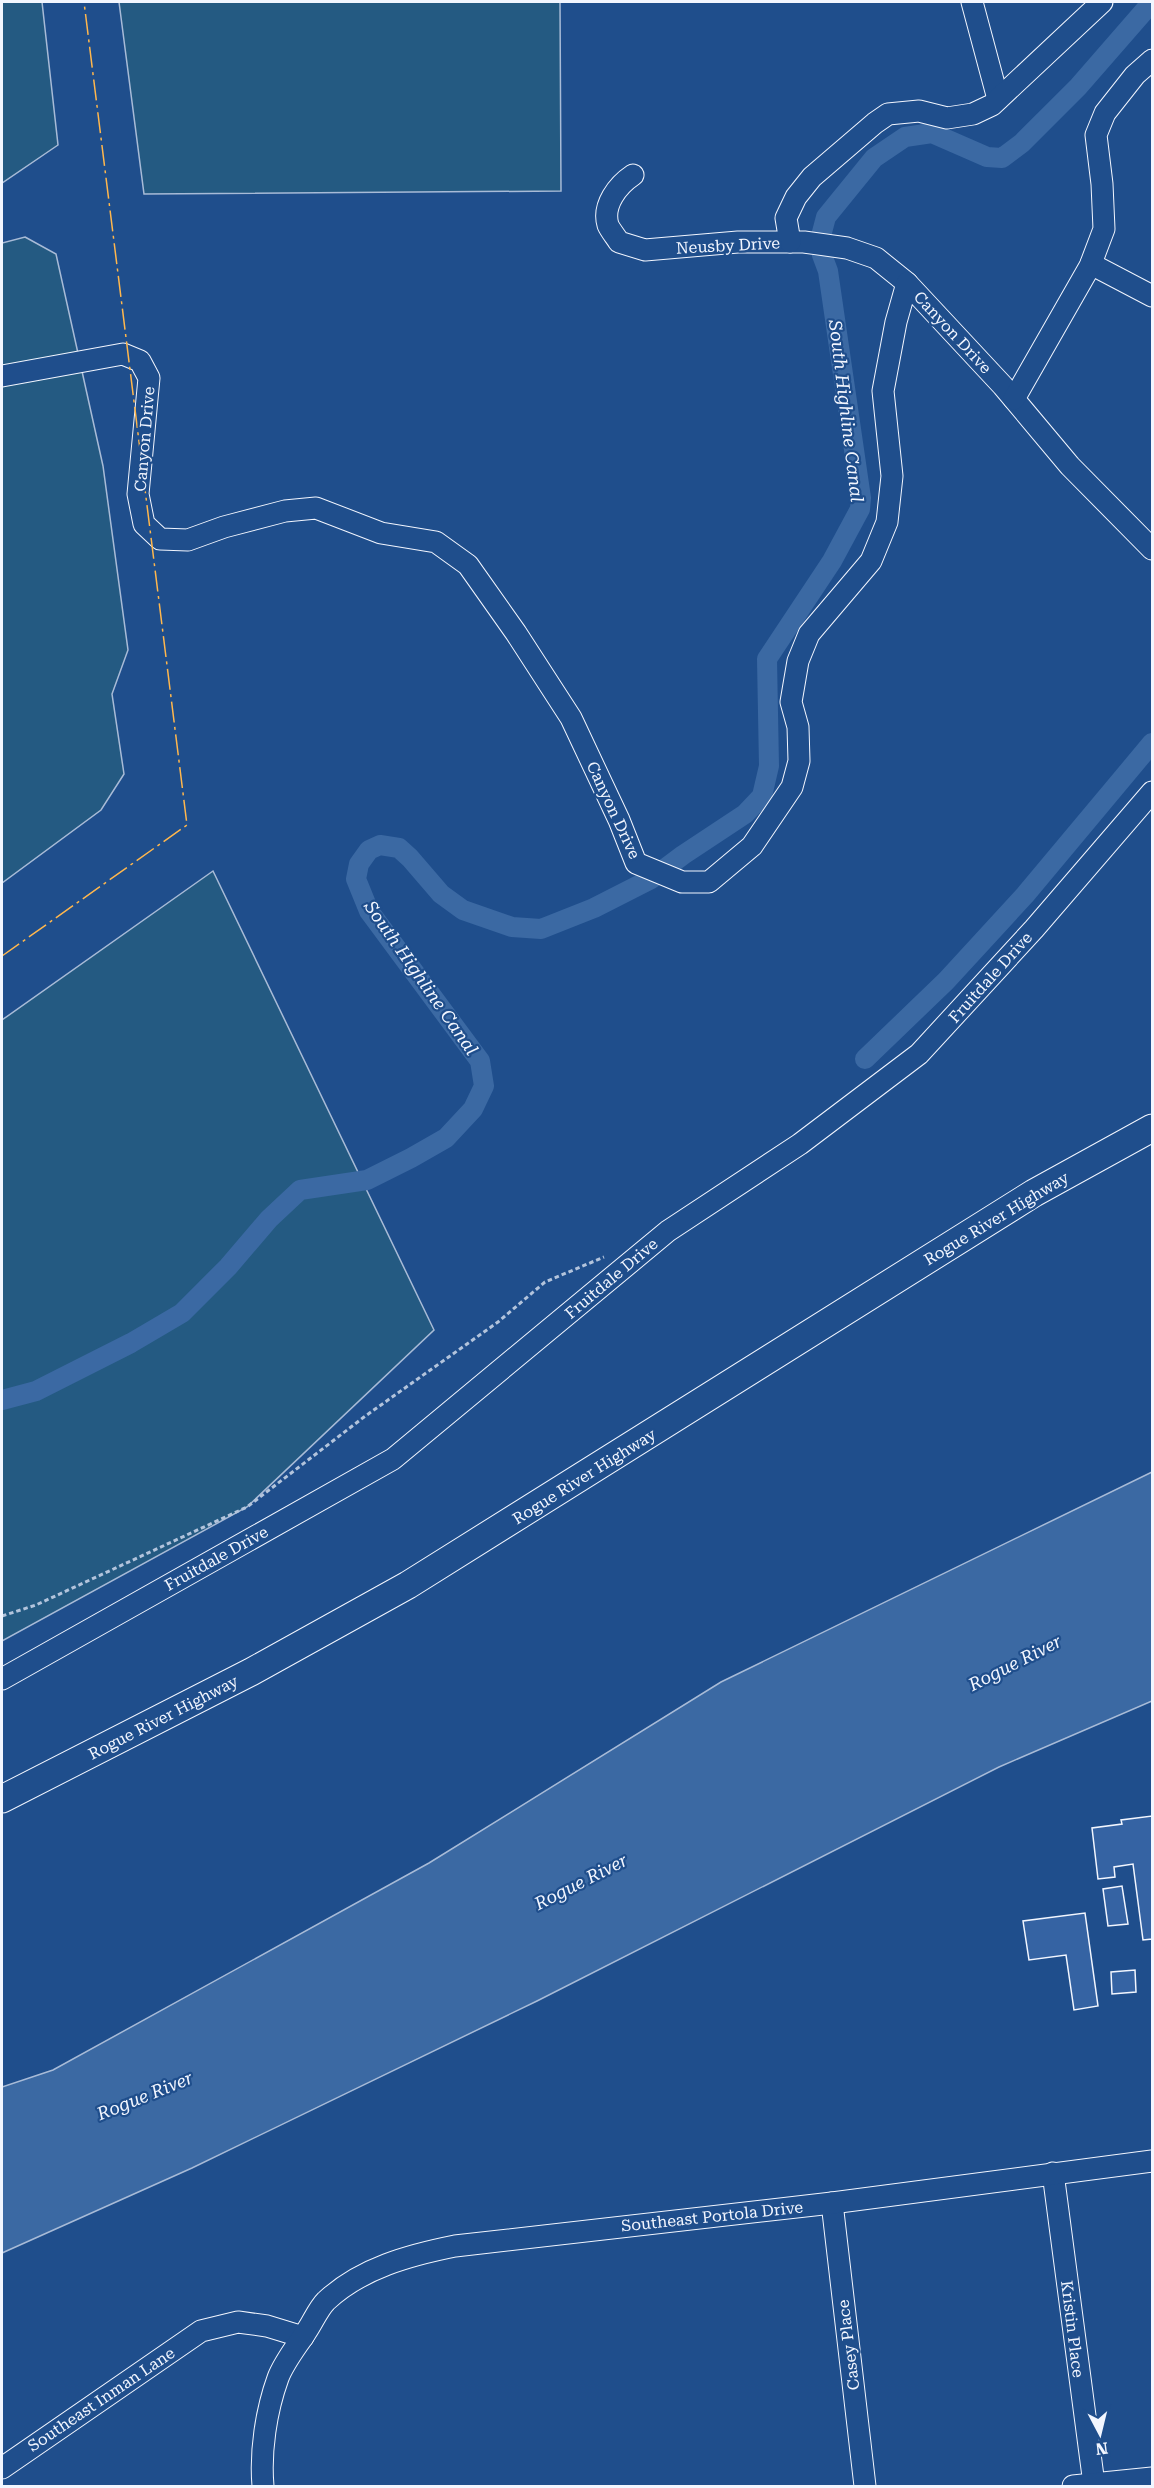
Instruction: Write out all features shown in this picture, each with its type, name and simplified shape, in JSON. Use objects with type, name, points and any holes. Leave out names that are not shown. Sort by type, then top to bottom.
[{"type":"main road","name":"Rogue River Highway","points":[[2,1799],[250,1672],[408,1585],[1034,1193],[1152,1128]]},
{"type":"street","points":[[972,2],[998,99]]},
{"type":"street","points":[[790,242],[786,218],[796,196],[812,177],[875,123],[888,114],[919,111],[947,118],[973,114],[998,99],[1102,2]]},
{"type":"street","points":[[1014,399],[1091,264],[1104,229],[1102,184],[1096,135],[1105,113],[1135,75],[1152,60]]},
{"type":"street","name":"Neusby Drive","points":[[633,175],[621,183],[610,202],[608,224],[619,242],[645,250],[738,242],[790,242],[847,248],[876,258],[907,284]]},
{"type":"street","points":[[1091,264],[1152,296]]},
{"type":"street","name":"Canyon Drive","points":[[2,376],[123,354],[140,361],[149,378],[138,494],[144,524],[160,539],[188,540],[224,527],[285,511],[316,508],[381,533],[435,542],[468,565],[516,633],[571,718],[619,820],[636,863],[682,882],[709,882],[752,846],[792,787],[799,761],[798,727],[791,702],[798,661],[809,634],[871,561],[887,522],[892,477],[883,391],[896,322],[907,284]]},
{"type":"street","name":"Canyon Drive","points":[[907,284],[1014,399],[1070,466],[1152,549]]},
{"type":"street","name":"Fruitdale Drive","points":[[2,1679],[393,1459],[668,1231],[800,1144],[919,1054],[1034,929],[1152,792]]},
{"type":"street","name":"Southeast Portola Drive","points":[[263,2487],[262,2470],[268,2416],[278,2377],[303,2337],[326,2302],[362,2277],[408,2256],[455,2246],[832,2203],[1152,2161]]},
{"type":"street","name":"Kristin Place","points":[[1053,2173],[1083,2485]]},
{"type":"street","name":"Casey Place","points":[[832,2203],[865,2487]]},
{"type":"street","name":"Southeast Inman Lane","points":[[2,2468],[201,2331],[238,2322],[267,2326],[303,2337]]},
{"type":"street","points":[[1083,2485],[1152,2478]]},
{"type":"path","points":[[2,1616],[36,1605],[247,1508],[364,1417],[498,1322],[545,1282],[606,1256]]},
{"type":"shaded area","points":[[2,2],[42,2],[58,145],[2,183]]},
{"type":"shaded area","points":[[119,2],[560,2],[561,191],[144,194]]},
{"type":"shaded area","points":[[25,237],[56,254],[103,466],[128,650],[112,694],[124,774],[101,810],[2,883],[2,243]]},
{"type":"shaded area","points":[[213,871],[434,1330],[247,1507],[2,1641],[2,1020]]},
{"type":"water","name":"Rogue River","points":[[1152,1472],[1152,1701],[999,1767],[537,2001],[192,2168],[2,2253],[2,2087],[53,2070],[429,1863],[721,1682]]},
{"type":"building","points":[[1152,1816],[1152,1939],[1143,1940],[1133,1864],[1114,1867],[1115,1877],[1098,1879],[1092,1828],[1122,1824],[1121,1820]]},
{"type":"building","points":[[1122,1886],[1128,1924],[1108,1926],[1103,1889]]},
{"type":"building","points":[[1085,1913],[1098,2006],[1074,2010],[1066,1955],[1029,1960],[1023,1921]]},
{"type":"building","points":[[1135,1970],[1136,1992],[1112,1994],[1111,1972]]},
{"type":"waterway","name":"South Highline Canal","points":[[2,1400],[36,1391],[131,1343],[182,1313],[228,1267],[269,1219],[300,1190],[367,1180],[446,1138],[473,1109],[484,1086],[480,1061],[369,911],[356,879],[359,864],[369,850],[380,845],[399,848],[441,894],[463,910],[512,927],[541,929],[594,908],[651,879],[745,814],[762,796],[769,766],[767,659],[832,561],[860,509],[861,498],[828,271],[822,255],[821,236],[826,217],[874,158],[905,137],[932,133],[987,157],[1002,158],[1022,143],[1078,87],[1152,2]]},
{"type":"waterway","points":[[865,1059],[946,981],[1025,895],[1152,743]]},
{"type":"power","points":[[2,956],[187,825],[84,2]]}]
